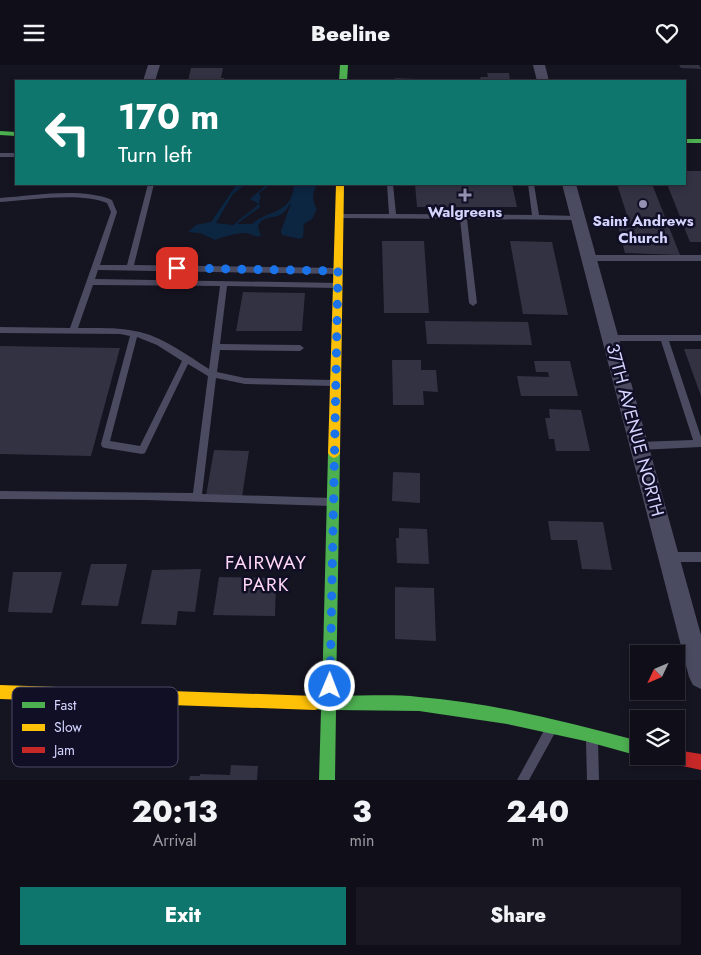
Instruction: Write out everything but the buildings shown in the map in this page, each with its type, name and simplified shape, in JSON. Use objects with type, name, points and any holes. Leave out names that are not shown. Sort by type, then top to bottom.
[{"type":"main road","points":[[343,80],[344,65]]},
{"type":"main road","points":[[0,133],[15,134]]},
{"type":"main road","points":[[686,141],[701,141]]},
{"type":"main road","points":[[327,780],[340,185]]},
{"type":"main road","points":[[178,698],[329,704],[419,704],[507,717],[630,747]]},
{"type":"main road","points":[[685,759],[701,762]]},
{"type":"street","points":[[149,80],[154,65]]},
{"type":"street","points":[[538,65],[542,80]]},
{"type":"street","name":"37TH AVENUE NORTH","points":[[569,185],[701,677]]},
{"type":"lane","points":[[0,155],[15,155]]},
{"type":"lane","points":[[130,267],[151,185]]},
{"type":"lane","points":[[390,185],[393,217]]},
{"type":"lane","points":[[531,185],[536,218]]},
{"type":"lane","points":[[0,200],[56,197],[106,199],[110,202],[114,212],[74,331]]},
{"type":"lane","points":[[339,216],[578,218]]},
{"type":"lane","points":[[463,217],[473,303]]},
{"type":"lane","points":[[589,258],[701,258]]},
{"type":"lane","points":[[95,267],[338,271]]},
{"type":"lane","points":[[173,283],[177,268]]},
{"type":"lane","points":[[90,281],[338,285]]},
{"type":"lane","points":[[196,497],[214,374],[224,283]]},
{"type":"lane","points":[[0,330],[134,334],[160,343],[186,361],[214,374],[245,381],[336,383]]},
{"type":"lane","points":[[134,334],[105,443],[142,450],[186,361]]},
{"type":"lane","points":[[610,338],[701,338]]},
{"type":"lane","points":[[639,446],[699,444],[664,338]]},
{"type":"lane","points":[[217,347],[300,349]]},
{"type":"lane","points":[[0,495],[196,497],[333,502]]},
{"type":"lane","points":[[669,557],[701,557]]},
{"type":"lane","points":[[524,780],[552,727]]},
{"type":"lane","points":[[591,736],[593,780]]},
{"type":"water","points":[[234,185],[245,185],[233,194],[216,223],[233,225],[259,204],[250,199],[266,185],[270,185],[259,193],[261,198],[259,201],[260,207],[237,224],[252,224],[279,210],[289,201],[294,185],[316,186],[313,201],[317,209],[312,219],[304,224],[303,237],[300,239],[282,235],[281,231],[291,203],[280,215],[262,220],[258,227],[261,236],[244,233],[215,240],[200,233],[188,232],[196,225],[211,222],[235,187]]},
{"type":"traffic: fast","points":[[343,80],[344,65]]},
{"type":"traffic: fast","points":[[0,133],[15,134]]},
{"type":"traffic: fast","points":[[686,141],[701,141]]},
{"type":"traffic: fast","points":[[327,780],[334,453]]},
{"type":"traffic: fast","points":[[315,703],[419,704],[507,717],[585,734],[630,746]]},
{"type":"traffic: slow","points":[[334,453],[340,185]]},
{"type":"traffic: slow","points":[[0,692],[12,692]]},
{"type":"traffic: slow","points":[[178,698],[315,703]]},
{"type":"traffic: jam","points":[[685,759],[701,762]]},
{"type":"place","name":"Walgreens","points":[[465,195]]},
{"type":"place","name":"Saint Andrews Church","points":[[643,204]]},
{"type":"district","name":"FAIRWAY PARK","points":[[266,573]]},
{"type":"route","points":[[177,268],[338,271],[330,686]]}]
